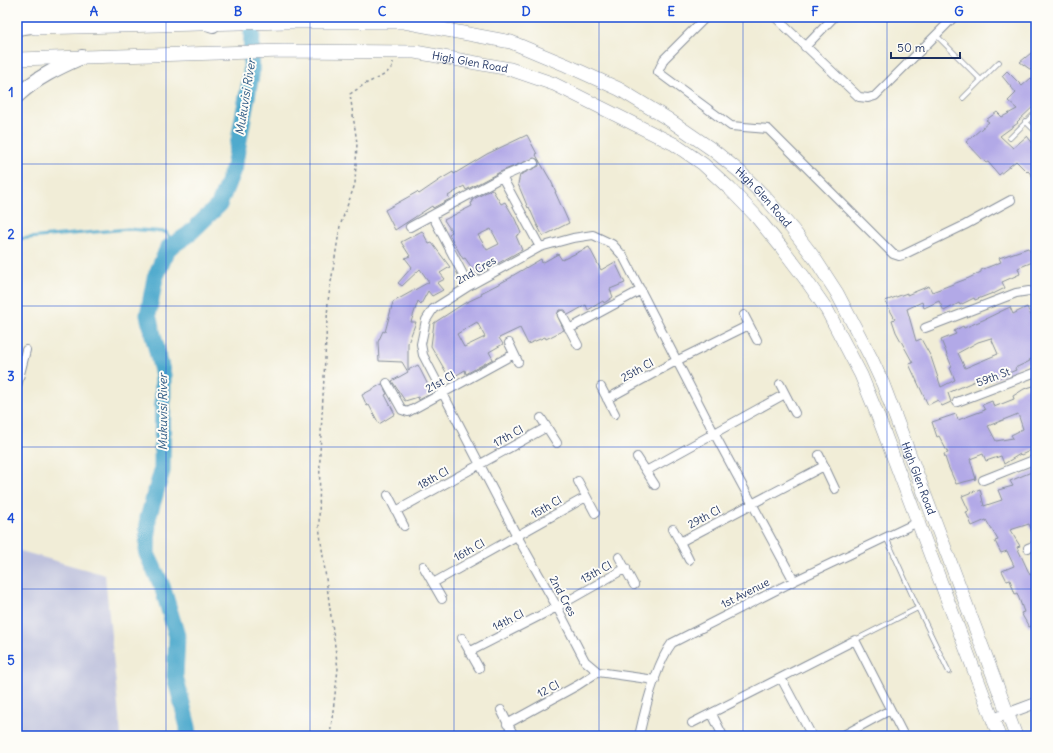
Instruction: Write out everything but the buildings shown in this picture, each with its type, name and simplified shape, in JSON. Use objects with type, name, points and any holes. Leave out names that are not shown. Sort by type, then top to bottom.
[{"type":"highway","points":[[17,28],[45,24],[56,17]]},
{"type":"highway","points":[[189,17],[213,25]]},
{"type":"highway","points":[[17,96],[28,86],[54,69],[82,57]]},
{"type":"main road","name":"High Glen Road","points":[[17,28],[213,25],[286,22],[404,22],[511,42],[619,89],[713,150],[740,172],[765,197],[815,259],[837,293],[871,358],[883,384],[1016,736]]},
{"type":"main road","name":"High Glen Road","points":[[17,59],[284,51],[416,52],[510,69],[554,84],[674,144],[703,164],[755,215],[804,277],[827,310],[861,375],[999,736]]},
{"type":"street","points":[[706,17],[664,59],[658,72],[731,126],[768,130],[893,254],[899,256],[903,255],[965,225],[1011,200]]},
{"type":"street","points":[[775,17],[859,97],[868,98],[875,96],[954,17]]},
{"type":"street","points":[[805,47],[834,17]]},
{"type":"street","points":[[410,227],[502,177],[534,163]]},
{"type":"street","points":[[502,177],[540,247]]},
{"type":"street","points":[[432,215],[469,286]]},
{"type":"street","name":"2nd Cres","points":[[598,672],[585,662],[557,607],[517,536],[423,355],[421,344],[426,320],[433,309],[469,286],[540,247],[573,238],[593,235],[612,244],[623,256],[676,361],[794,581]]},
{"type":"street","points":[[569,330],[641,290]]},
{"type":"street","points":[[925,328],[1016,293],[1029,291],[1036,293]]},
{"type":"street","points":[[562,315],[578,345]]},
{"type":"street","points":[[744,315],[757,340]]},
{"type":"street","name":"25th Cl","points":[[607,399],[676,361],[749,325]]},
{"type":"street","name":"21st Cl","points":[[387,383],[402,410],[408,412],[443,393],[516,358],[509,344]]},
{"type":"street","points":[[17,386],[26,350]]},
{"type":"street","name":"59th St","points":[[957,402],[1036,372]]},
{"type":"street","points":[[780,384],[796,413]]},
{"type":"street","points":[[601,386],[615,414]]},
{"type":"street","points":[[646,471],[785,394]]},
{"type":"street","points":[[541,418],[557,443]]},
{"type":"street","name":"17th Cl","points":[[480,465],[548,427]]},
{"type":"street","points":[[819,455],[835,489]]},
{"type":"street","points":[[637,457],[655,485]]},
{"type":"street","points":[[984,480],[1036,459]]},
{"type":"street","name":"18th Cl","points":[[396,511],[480,465]]},
{"type":"street","name":"29th Cl","points":[[673,529],[680,542],[824,466]]},
{"type":"street","points":[[578,481],[595,513]]},
{"type":"street","points":[[388,495],[404,526]]},
{"type":"street","name":"15th Cl","points":[[517,536],[586,497]]},
{"type":"street","name":"1st Avenue","points":[[638,736],[644,713],[665,652],[672,643],[794,581],[918,522]]},
{"type":"street","name":"16th Cl","points":[[433,583],[517,536]]},
{"type":"street","points":[[680,542],[689,560]]},
{"type":"street","points":[[619,557],[634,585]]},
{"type":"street","points":[[423,566],[442,599]]},
{"type":"street","name":"13th Cl","points":[[557,607],[626,568]]},
{"type":"street","name":"14th Cl","points":[[469,652],[557,607]]},
{"type":"street","points":[[462,638],[479,668]]},
{"type":"street","points":[[692,723],[855,640],[904,736]]},
{"type":"street","points":[[598,672],[655,680]]},
{"type":"street","name":"12 Cl","points":[[507,724],[578,686],[598,672]]},
{"type":"street","points":[[781,678],[812,736]]},
{"type":"street","points":[[993,719],[1036,703]]},
{"type":"street","points":[[501,710],[514,736]]},
{"type":"street","points":[[842,736],[890,710]]},
{"type":"street","points":[[712,714],[723,736]]},
{"type":"lane","points":[[936,35],[980,79]]},
{"type":"lane","points":[[963,98],[980,79],[999,62]]},
{"type":"lane","points":[[1010,138],[1025,121],[1036,112]]},
{"type":"lane","points":[[1025,121],[1036,132]]},
{"type":"lane","points":[[886,536],[918,608],[949,672]]},
{"type":"lane","points":[[855,640],[918,608]]},
{"type":"path","points":[[330,736],[338,669],[318,526],[328,301],[340,226],[355,184],[357,143],[350,94],[365,84],[384,75],[392,68],[396,52]]},
{"type":"shaded area","points":[[17,550],[105,575],[121,736],[17,736]]},
{"type":"waterway","name":"Mukuvisi River","points":[[188,736],[188,727],[175,676],[177,636],[162,586],[147,554],[148,518],[162,471],[163,375],[148,315],[155,278],[168,248],[188,235],[219,205],[234,167],[251,75],[253,17]]},
{"type":"waterway","points":[[17,239],[128,229],[166,232],[174,244]]}]
